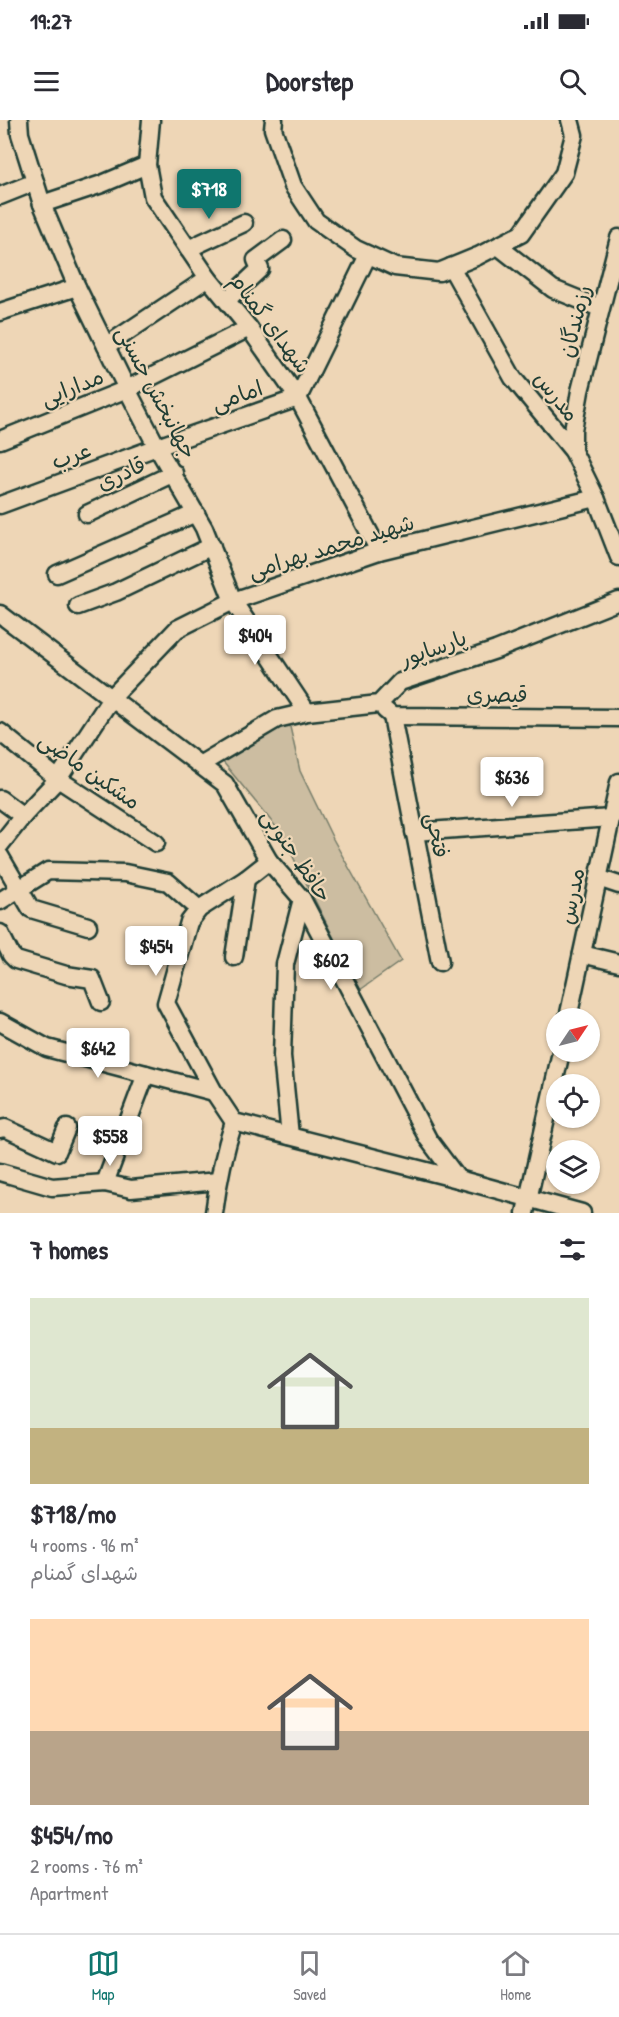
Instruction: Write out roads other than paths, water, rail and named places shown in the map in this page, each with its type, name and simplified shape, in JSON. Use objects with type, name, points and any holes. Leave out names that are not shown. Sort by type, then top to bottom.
[{"type":"street","name":"جهانبخش حسنی","points":[[18,120],[20,134],[42,204],[77,287],[157,447],[196,513],[212,546],[232,601],[307,712]]},
{"type":"street","name":"شهدای گمنام","points":[[150,120],[147,165],[153,197],[208,278],[249,328],[298,398],[379,551]]},
{"type":"street","points":[[274,120],[273,129],[293,186],[316,221],[356,249],[395,267],[439,272],[521,234],[564,172],[574,135],[570,120]]},
{"type":"street","points":[[42,204],[102,184],[147,165]]},
{"type":"street","points":[[0,196],[35,182]]},
{"type":"street","points":[[189,249],[244,223]]},
{"type":"street","name":"رزمندگان","points":[[573,452],[573,430],[580,391],[619,238]]},
{"type":"street","points":[[227,300],[260,269],[256,260],[283,240]]},
{"type":"street","points":[[498,246],[553,289],[600,308]]},
{"type":"street","points":[[298,398],[368,255]]},
{"type":"street","name":"مدرس","points":[[451,267],[513,378],[573,452],[596,498],[619,557]]},
{"type":"street","points":[[106,346],[208,278]]},
{"type":"street","points":[[0,312],[77,287]]},
{"type":"street","name":"مدارایی","points":[[0,440],[127,389],[249,328]]},
{"type":"street","name":"امامی","points":[[157,447],[298,398]]},
{"type":"street","name":"عرب","points":[[0,505],[157,447]]},
{"type":"street","name":"قادری","points":[[87,514],[174,473]]},
{"type":"street","name":"شهید محمد بهرامی","points":[[0,844],[58,778],[112,697],[177,629],[232,601],[379,551],[596,498]]},
{"type":"street","points":[[57,574],[196,513]]},
{"type":"street","points":[[78,606],[116,591],[212,546]]},
{"type":"street","name":"پارساپور","points":[[379,704],[400,682],[496,650],[619,601]]},
{"type":"street","name":"حافظ جنوبی","points":[[0,614],[225,784],[269,861],[302,898],[428,1139],[458,1179]]},
{"type":"street","points":[[201,764],[277,719],[307,712],[379,704],[392,716]]},
{"type":"street","name":"قیصری","points":[[392,716],[619,718]]},
{"type":"street","name":"فتحی","points":[[392,716],[440,962]]},
{"type":"street","name":"مشکین ماضی","points":[[0,732],[58,778],[156,843]]},
{"type":"street","name":"مدرس","points":[[570,1008],[619,782]]},
{"type":"street","points":[[0,799],[23,816]]},
{"type":"street","points":[[414,832],[611,818]]},
{"type":"street","points":[[0,856],[17,889],[31,909],[88,926]]},
{"type":"street","points":[[269,861],[246,879],[198,909],[189,922],[166,1003],[214,1092],[234,1122],[458,1179],[527,1206],[582,1213]]},
{"type":"street","points":[[0,901],[48,871],[125,873],[168,882],[198,909]]},
{"type":"street","points":[[598,878],[619,885]]},
{"type":"street","points":[[234,957],[246,879]]},
{"type":"street","points":[[291,1136],[282,1056],[285,964],[302,898]]},
{"type":"street","points":[[0,933],[16,960],[66,975],[92,979],[101,1002]]},
{"type":"street","points":[[582,954],[619,963]]},
{"type":"street","points":[[3,1027],[47,1048],[214,1092]]},
{"type":"street","points":[[527,1206],[559,1062]]},
{"type":"street","points":[[105,1183],[146,1074]]},
{"type":"street","points":[[214,1213],[224,1150],[234,1122]]},
{"type":"street","points":[[0,1129],[5,1128],[57,1152],[67,1128]]},
{"type":"street","points":[[0,1172],[52,1187],[105,1183],[131,1189],[218,1181]]}]
